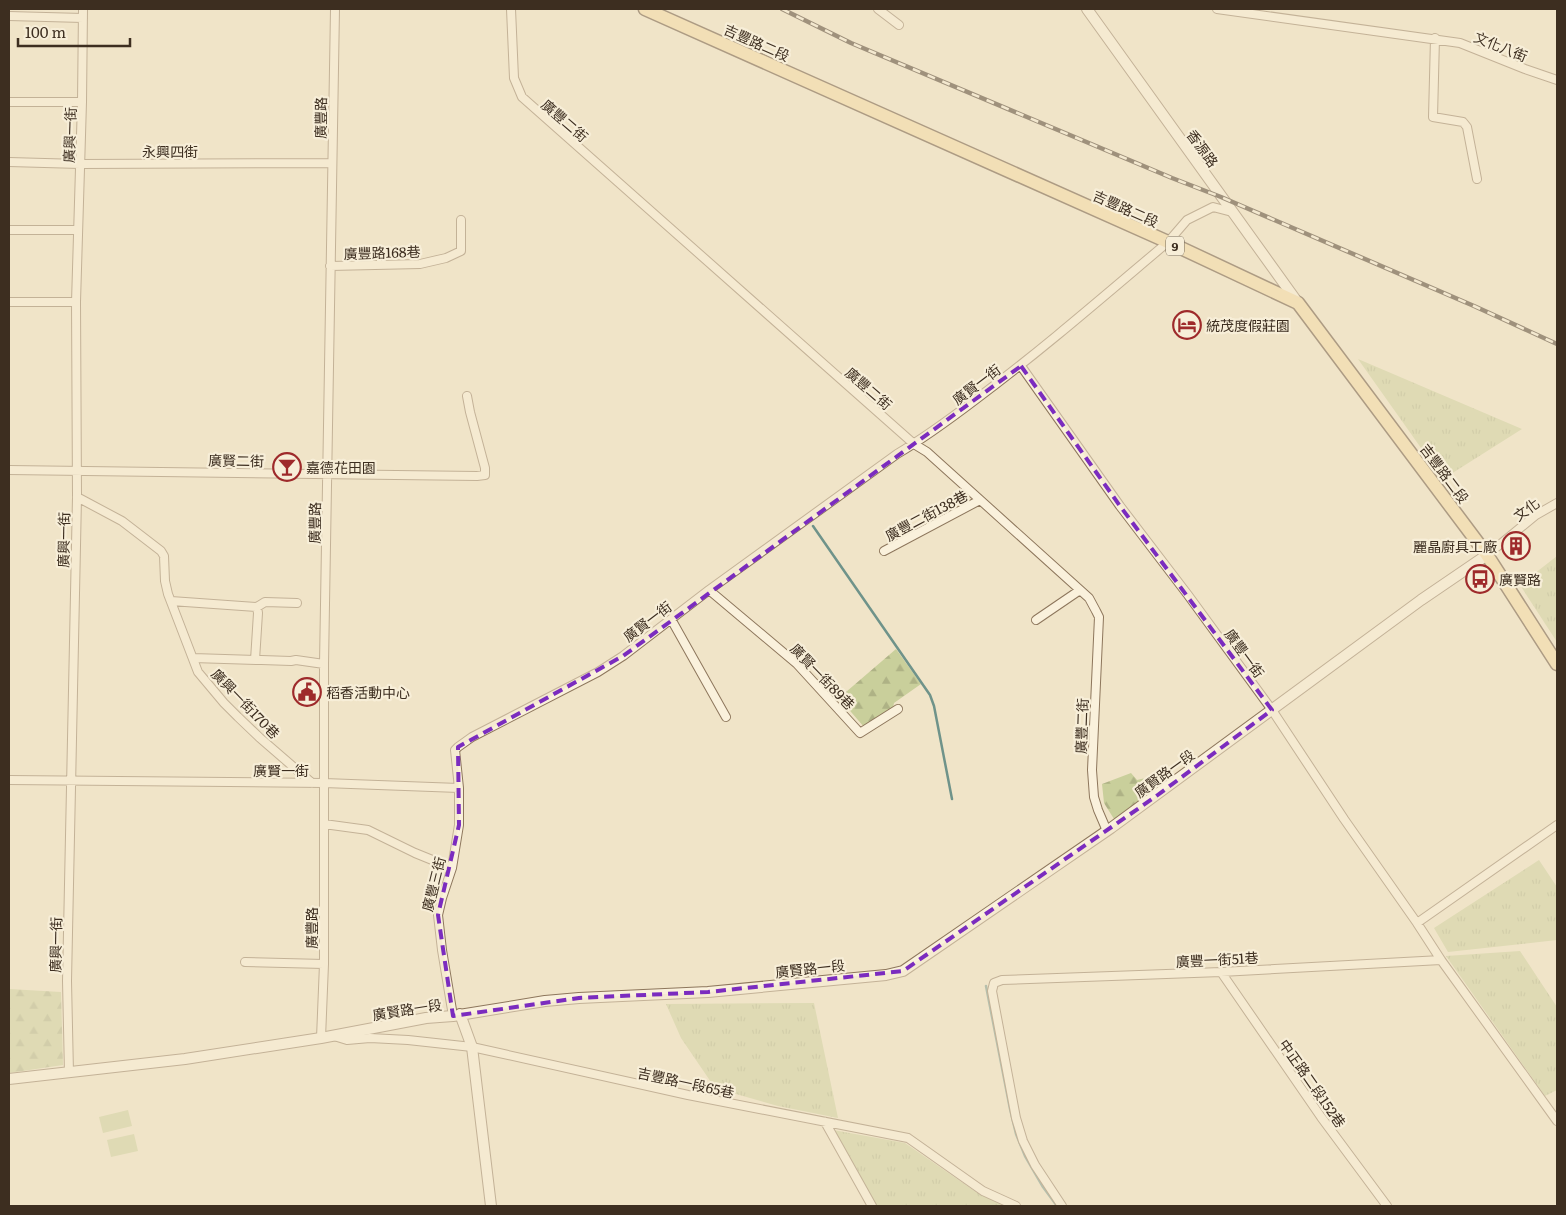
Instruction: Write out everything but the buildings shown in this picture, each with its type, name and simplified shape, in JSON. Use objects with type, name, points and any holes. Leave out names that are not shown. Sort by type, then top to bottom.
[{"type":"main road","name":"吉豐路二段","points":[[645,9],[1168,242],[1298,303],[1487,555],[1557,664]]},
{"type":"street","name":"廣興一街","points":[[69,1072],[67,981],[77,497],[76,302],[83,9]]},
{"type":"street","name":"廣豐路","points":[[321,1038],[324,964],[324,664],[335,9]]},
{"type":"street","name":"廣豐二街","points":[[511,9],[514,78],[522,97],[914,444],[927,452],[1089,598],[1099,617],[1092,770],[1094,797],[1106,831]]},
{"type":"street","points":[[878,9],[899,25]]},
{"type":"street","name":"香源路","points":[[1087,9],[1298,303]]},
{"type":"street","name":"文化八街","points":[[1217,9],[1460,42],[1557,80]]},
{"type":"street","points":[[9,16],[83,18]]},
{"type":"street","points":[[1435,38],[1433,117],[1463,122],[1467,127],[1477,179]]},
{"type":"street","points":[[9,102],[82,102]]},
{"type":"street","name":"永興四街","points":[[9,162],[80,164],[332,163]]},
{"type":"street","name":"廣賢一街","points":[[9,780],[324,783],[459,788],[455,750],[458,747],[472,737],[598,672],[623,656],[709,590],[1021,366],[1168,242],[1187,220],[1213,207],[1232,212]]},
{"type":"street","name":"廣豐路168巷","points":[[330,266],[420,264],[446,258],[462,251],[460,220]]},
{"type":"street","points":[[9,230],[78,230]]},
{"type":"street","points":[[9,302],[76,302]]},
{"type":"street","name":"廣豐一街","points":[[1021,366],[1120,506],[1272,710],[1441,960],[1557,1121]]},
{"type":"street","name":"廣賢二街","points":[[9,470],[485,475],[485,468],[467,396]]},
{"type":"street","name":"廣興一街170巷","points":[[77,497],[122,521],[161,551],[164,561],[165,581],[171,601],[198,672],[224,703],[260,738],[312,783]]},
{"type":"street","name":"廣豐二街138巷","points":[[884,551],[980,500]]},
{"type":"street","name":"文化","points":[[1487,555],[1536,515],[1557,503]]},
{"type":"street","name":"廣賢路一段","points":[[9,1079],[185,1059],[321,1038],[426,1018],[545,1001],[708,992],[886,975],[903,971],[1106,831],[1428,595],[1487,555]]},
{"type":"street","name":"廣賢一街89巷","points":[[709,590],[797,664],[860,733],[898,709]]},
{"type":"street","points":[[1036,620],[1080,590]]},
{"type":"street","points":[[171,601],[257,607],[265,602],[297,603]]},
{"type":"street","points":[[255,660],[257,607]]},
{"type":"street","points":[[671,619],[726,717]]},
{"type":"street","points":[[193,658],[296,660],[324,664]]},
{"type":"street","name":"廣豐三街","points":[[459,788],[459,824],[452,868],[438,916],[441,943],[457,1015],[472,1047],[490,1206]]},
{"type":"street","points":[[324,824],[368,830],[415,853],[452,868]]},
{"type":"street","points":[[1417,924],[1557,825]]},
{"type":"street","name":"廣豐一街51巷","points":[[1062,1206],[1035,1165],[1023,1141],[1016,1118],[992,991],[994,983],[1002,980],[1221,972],[1441,960]]},
{"type":"street","points":[[246,962],[324,964]]},
{"type":"street","name":"中正路二段152巷","points":[[1221,972],[1321,1117],[1387,1206]]},
{"type":"street","name":"吉豐路一段65巷","points":[[332,1036],[347,1040],[389,1039],[472,1047],[688,1095],[908,1138],[983,1190],[1016,1206]]},
{"type":"street","points":[[825,1122],[872,1206]]},
{"type":"highlighted area","points":[[1021,366],[1120,506],[1272,710],[1155,797],[903,971],[708,992],[579,998],[453,1016],[438,915],[459,825],[458,747],[623,656]]},
{"type":"green space","points":[[1358,359],[1522,429],[1443,479]]},
{"type":"green space","points":[[1557,556],[1557,642],[1520,585]]},
{"type":"green space","points":[[896,649],[921,684],[894,703],[893,708],[864,727],[839,698]]},
{"type":"green space","points":[[1131,773],[1137,780],[1158,775],[1165,783],[1114,819],[1104,803],[1102,784]]},
{"type":"green space","points":[[1539,860],[1557,887],[1557,940],[1448,952],[1434,928]]},
{"type":"green space","points":[[1520,951],[1557,1007],[1557,1090],[1545,1096],[1446,956]]},
{"type":"green space","points":[[9,989],[61,992],[63,1065],[9,1073]]},
{"type":"green space","points":[[814,1003],[838,1118],[778,1106],[715,1088],[681,1038],[666,1004]]},
{"type":"green space","points":[[128,1110],[132,1126],[103,1133],[99,1117]]},
{"type":"green space","points":[[833,1130],[905,1143],[976,1192],[1004,1206],[874,1206]]},
{"type":"green space","points":[[134,1134],[138,1151],[111,1157],[107,1140]]},
{"type":"waterway","points":[[813,526],[930,695],[934,706],[952,799]]},
{"type":"waterway","points":[[986,986],[1016,1134],[1025,1156],[1043,1187],[1057,1206]]},
{"type":"railway","points":[[782,9],[851,43],[1221,197],[1474,306],[1557,344]]},
{"type":"place","name":"統茂度假莊園","points":[[1187,325]]},
{"type":"place","name":"嘉德花田園","points":[[287,467]]},
{"type":"place","name":"麗晶廚具工廠","points":[[1516,546]]},
{"type":"place","name":"廣賢路","points":[[1480,579]]},
{"type":"place","name":"稻香活動中心","points":[[307,692]]}]
